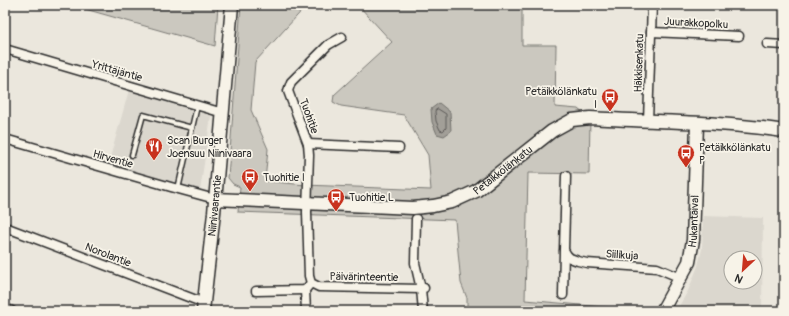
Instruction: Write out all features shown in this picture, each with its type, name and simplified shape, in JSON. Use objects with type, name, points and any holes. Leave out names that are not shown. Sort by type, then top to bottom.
[{"type":"street","name":"Niinivaarantie","points":[[204,307],[232,5]]},
{"type":"street","name":"Häkkisenkatu","points":[[648,121],[652,5]]},
{"type":"street","name":"Juurakkopolku","points":[[651,32],[739,36]]},
{"type":"street","name":"Tuohitie","points":[[308,203],[308,144],[288,91],[291,82],[328,45],[342,37]]},
{"type":"street","points":[[767,44],[784,45]]},
{"type":"street","name":"Yrittäjäntie","points":[[5,48],[223,113]]},
{"type":"street","name":"Petäikkölänkatu","points":[[215,199],[413,208],[452,202],[476,190],[552,131],[572,120],[590,118],[648,121],[758,127],[784,131]]},
{"type":"street","name":"Hukantaival","points":[[662,311],[689,262],[693,240],[697,124]]},
{"type":"street","name":"Hirventie","points":[[5,139],[215,199]]},
{"type":"street","points":[[308,144],[399,148]]},
{"type":"street","points":[[563,295],[566,176]]},
{"type":"street","points":[[256,291],[305,290],[312,283],[309,276],[308,203]]},
{"type":"street","points":[[416,220],[415,263],[423,289],[423,311]]},
{"type":"street","name":"Norolantie","points":[[5,227],[204,307]]},
{"type":"street","name":"Siilikuja","points":[[564,250],[570,258],[578,261],[657,268],[681,278]]},
{"type":"street","name":"Päivärinteentie","points":[[312,283],[319,287],[423,289]]},
{"type":"street","points":[[305,290],[306,311]]},
{"type":"street","points":[[5,308],[12,311]]},
{"type":"lane","points":[[178,189],[197,106]]},
{"type":"lane","points":[[132,155],[143,115],[192,128]]},
{"type":"shaded area","points":[[71,5],[218,5],[215,46]]},
{"type":"shaded area","points":[[241,5],[307,5],[255,62],[251,110],[268,149],[265,181],[305,185],[431,190],[428,155],[404,115],[341,106],[333,102],[334,95],[392,42],[358,5],[522,5],[522,45],[556,45],[555,107],[578,109],[590,119],[589,174],[528,173],[525,300],[648,311],[467,311],[467,298],[461,283],[455,220],[238,212],[240,187],[233,184],[228,178]]},
{"type":"shaded area","points":[[129,90],[211,116],[200,191],[108,165]]},
{"type":"shaded area","points":[[703,216],[763,218],[763,250],[723,250],[723,290],[762,290],[762,311],[676,311],[688,291],[698,266],[702,249]]},
{"type":"water","points":[[439,103],[450,112],[451,131],[444,136],[437,134],[432,122],[431,109]]},
{"type":"place","name":"Petäikkölänkatu I","points":[[610,112]]},
{"type":"place","name":"Scan Burger Joensuu Niinivaara","points":[[154,161]]},
{"type":"place","name":"Petäikkölänkatu P","points":[[686,168]]},
{"type":"place","name":"Tuohitie I","points":[[250,192]]},
{"type":"place","name":"Tuohitie L","points":[[336,212]]}]
